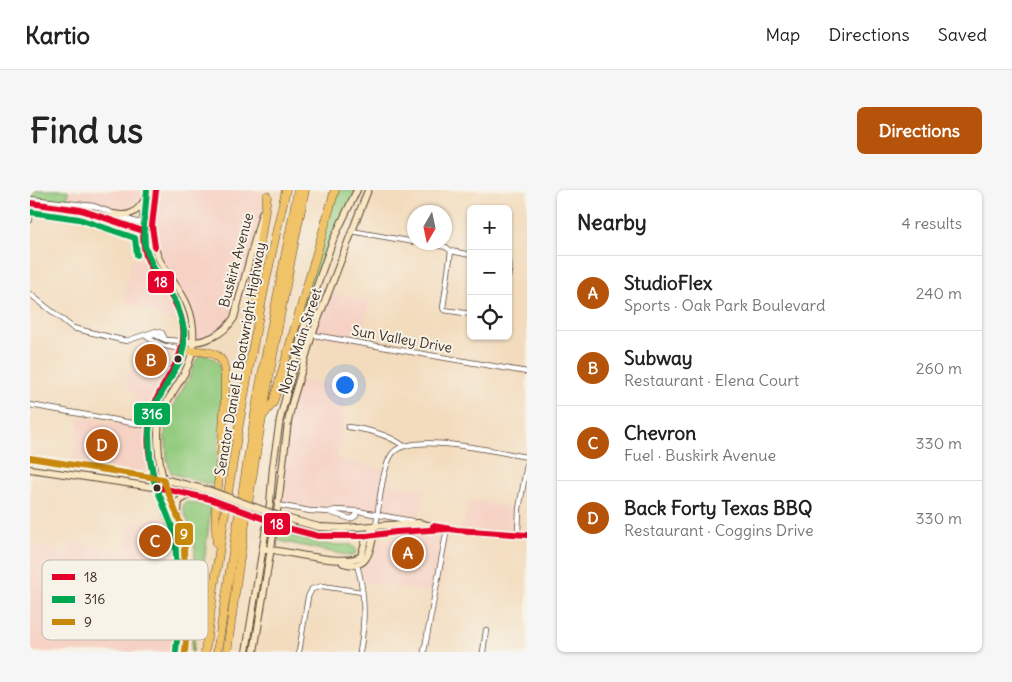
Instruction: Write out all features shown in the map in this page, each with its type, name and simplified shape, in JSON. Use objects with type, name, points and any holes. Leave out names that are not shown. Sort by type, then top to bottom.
[{"type":"highway","name":"Senator Daniel E Boatwright Highway","points":[[208,631],[257,325],[272,247],[286,190]]},
{"type":"highway","points":[[217,652],[258,396],[298,190]]},
{"type":"highway","points":[[227,652],[260,420],[305,190]]},
{"type":"highway","points":[[260,420],[273,403],[335,190]]},
{"type":"highway","points":[[257,325],[254,283],[268,193]]},
{"type":"highway","points":[[192,347],[216,355],[222,360],[224,368],[225,390],[216,508],[217,567]]},
{"type":"main road","points":[[147,190],[143,222],[147,259],[177,306],[183,327],[181,356],[176,368],[158,397],[152,412],[149,426],[150,461],[153,478],[178,546],[184,550]]},
{"type":"main road","points":[[156,190],[152,226],[154,244],[159,260],[187,301],[193,328],[192,347],[185,372],[164,404],[158,424],[163,479],[179,518],[186,542],[185,560]]},
{"type":"main road","name":"North Main Street","points":[[274,504],[275,446],[302,333],[333,240],[357,190]]},
{"type":"main road","name":"North Main Street","points":[[274,504],[288,422],[312,335],[368,190]]},
{"type":"main road","name":"Buskirk Avenue","points":[[182,341],[192,347],[215,336],[230,325],[234,318],[268,193]]},
{"type":"main road","points":[[114,214],[124,216],[133,213],[145,200]]},
{"type":"main road","points":[[181,349],[192,347]]},
{"type":"main road","points":[[30,458],[163,479],[211,491],[282,517],[319,527],[343,528],[376,524],[418,523],[447,529]]},
{"type":"main road","points":[[30,468],[191,494],[318,536],[370,536],[396,532],[447,529],[527,535]]},
{"type":"main road","points":[[179,518],[179,500],[191,494]]},
{"type":"main road","points":[[246,652],[262,548],[274,504]]},
{"type":"main road","points":[[254,652],[270,549],[274,504]]},
{"type":"main road","points":[[262,548],[335,560],[353,560],[362,554],[376,524]]},
{"type":"main road","points":[[335,560],[357,565],[368,556],[370,536]]},
{"type":"street","points":[[31,201],[94,206],[152,226]]},
{"type":"street","points":[[31,201],[78,209],[143,231],[152,226]]},
{"type":"street","points":[[30,220],[31,201]]},
{"type":"street","points":[[351,231],[407,241]]},
{"type":"street","points":[[467,254],[452,251],[443,308],[444,310],[467,313]]},
{"type":"street","points":[[30,294],[73,328],[126,341],[155,335],[165,339],[182,341]]},
{"type":"street","name":"Sun Valley Drive","points":[[302,333],[527,372]]},
{"type":"street","points":[[146,336],[153,342],[163,346],[181,349]]},
{"type":"street","points":[[30,406],[149,426]]},
{"type":"street","points":[[348,427],[373,431],[393,438],[404,446]]},
{"type":"street","points":[[376,524],[387,465],[393,452],[404,446],[435,442],[527,457]]},
{"type":"street","points":[[518,534],[519,508],[527,464]]},
{"type":"street","points":[[274,504],[302,510],[329,512],[348,519],[354,518],[357,511]]},
{"type":"street","points":[[329,512],[335,510],[357,511],[418,523]]},
{"type":"street","points":[[424,652],[447,529]]},
{"type":"street","points":[[357,565],[362,592],[363,636],[360,652]]},
{"type":"street","points":[[299,652],[308,597],[312,589],[322,586],[362,592]]},
{"type":"street","points":[[483,652],[486,630]]},
{"type":"shaded area","points":[[68,190],[147,190],[145,200],[125,216],[94,206],[68,202]]},
{"type":"shaded area","points":[[156,190],[268,190],[237,311],[222,332],[193,343],[190,315],[159,260],[152,218]]},
{"type":"shaded area","points":[[131,259],[145,260],[175,309],[179,325],[124,300]]},
{"type":"shaded area","points":[[328,292],[370,301],[359,343],[312,335]]},
{"type":"shaded area","points":[[144,340],[178,351],[148,411],[145,426],[145,468],[141,472],[71,464],[79,417],[128,425],[136,394],[123,384],[135,364],[136,341]]},
{"type":"shaded area","points":[[299,379],[348,388],[342,438],[336,459],[386,469],[384,482],[425,490],[419,519],[369,510],[329,512],[278,505],[288,422]]},
{"type":"shaded area","points":[[469,500],[519,509],[518,534],[463,530]]},
{"type":"shaded area","points":[[164,515],[177,560],[42,560],[42,640],[180,640],[179,652],[30,652],[30,545],[69,552],[71,543],[124,551],[129,525]]},
{"type":"shaded area","points":[[436,534],[442,540],[448,541],[438,594],[362,581],[359,570],[373,558],[378,541]]},
{"type":"green space","points":[[36,190],[68,190],[68,202],[32,199]]},
{"type":"green space","points":[[335,190],[356,190],[333,240],[288,366],[292,338]]},
{"type":"green space","points":[[202,355],[209,356],[215,360],[221,371],[222,403],[213,485],[171,473],[167,459],[166,440],[164,440],[167,421],[173,407],[191,375],[195,362]]},
{"type":"green space","points":[[188,502],[211,507],[204,560],[195,560],[195,549],[183,508],[184,503]]},
{"type":"green space","points":[[278,531],[320,544],[352,545],[356,549],[356,553],[350,556],[280,541],[277,537]]},
{"type":"green space","points":[[192,640],[194,640],[193,652],[191,652]]},
{"type":"transit line","name":"316","points":[[147,190],[144,225],[145,246],[152,265],[177,304],[184,329],[181,359],[155,405],[149,433],[154,481],[175,534],[176,560]]},
{"type":"transit line","name":"18","points":[[155,247],[152,226],[156,190]]},
{"type":"transit line","name":"18","points":[[30,203],[81,210],[143,231],[148,261],[178,309],[183,328],[182,347],[175,365],[157,398],[150,420],[149,454],[157,487],[210,499],[291,529],[318,536],[367,536],[447,529]]},
{"type":"transit line","name":"316","points":[[30,212],[79,219],[135,238],[137,255]]},
{"type":"transit line","name":"9","points":[[30,458],[163,479],[183,530],[186,542],[185,560]]},
{"type":"transit line","name":"18","points":[[433,526],[457,530],[527,535]]},
{"type":"transit line","name":"316","points":[[176,651],[177,640]]},
{"type":"transit line","name":"9","points":[[185,652],[186,640]]},
{"type":"place","name":"Subway","points":[[151,360]]},
{"type":"place","name":"Back Forty Texas BBQ","points":[[102,445]]},
{"type":"place","name":"Chevron","points":[[155,541]]},
{"type":"place","name":"StudioFlex","points":[[408,553]]}]
